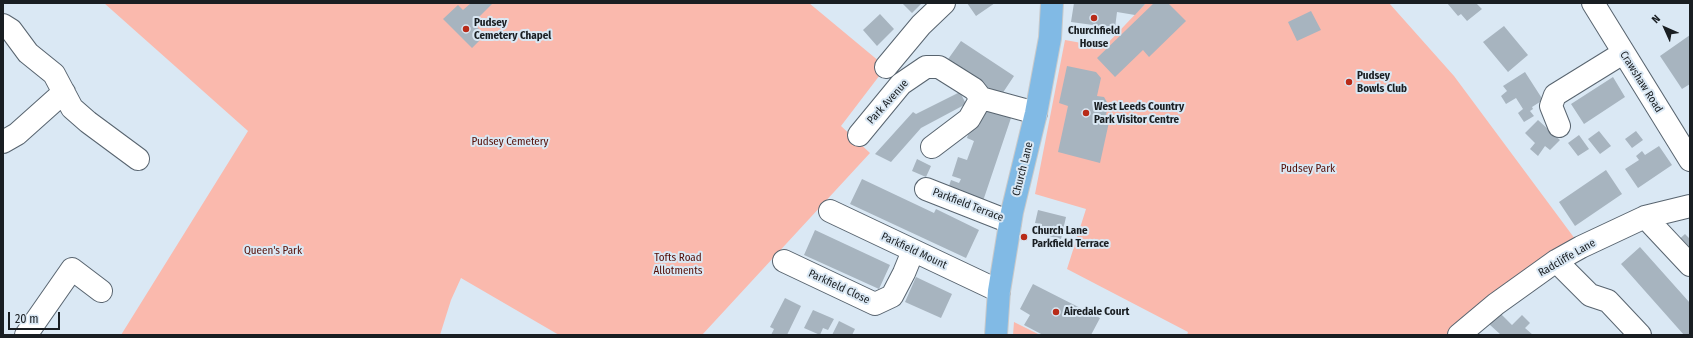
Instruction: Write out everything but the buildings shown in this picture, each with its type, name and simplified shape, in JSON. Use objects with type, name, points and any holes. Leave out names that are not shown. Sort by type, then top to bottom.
[{"type":"main road","name":"Church Lane","points":[[996,335],[999,291],[1010,222],[1036,114],[1050,38],[1052,3]]},
{"type":"street","points":[[886,67],[921,25],[944,3]]},
{"type":"street","name":"Crawshaw Road","points":[[1593,3],[1690,160]]},
{"type":"street","points":[[3,25],[11,30],[28,53],[54,74],[72,108],[88,122],[138,159]]},
{"type":"street","points":[[1559,126],[1551,106],[1555,95],[1623,52]]},
{"type":"street","name":"Park Avenue","points":[[859,135],[901,84],[926,67],[939,67],[974,89],[981,98]]},
{"type":"street","points":[[3,142],[17,134],[64,92]]},
{"type":"street","points":[[932,147],[968,119],[981,98],[1036,114]]},
{"type":"street","name":"Parkfield Terrace","points":[[926,189],[1010,222]]},
{"type":"street","name":"Radcliffe Lane","points":[[1459,335],[1496,304],[1556,262],[1581,247],[1645,217],[1690,206]]},
{"type":"street","name":"Parkfield Mount","points":[[830,211],[999,291]]},
{"type":"street","points":[[1645,217],[1690,265]]},
{"type":"street","name":"Parkfield Close","points":[[784,261],[875,304],[892,296],[904,273],[913,250]]},
{"type":"street","points":[[1556,262],[1590,295],[1608,301],[1640,335]]},
{"type":"street","points":[[26,335],[72,270],[102,291]]},
{"type":"green space","name":"Pudsey Cemetery","points":[[104,3],[809,3],[886,67],[841,126],[870,153],[702,335],[559,335],[461,278],[451,300],[440,335],[121,335],[248,131]]},
{"type":"green space","name":"Pudsey Park","points":[[1146,3],[1389,3],[1454,76],[1581,247],[1459,335],[1187,335],[1188,332],[1067,269],[1086,209],[1035,194],[1065,40],[1104,47]]},
{"type":"green space","points":[[1014,322],[1040,335],[1013,335]]},
{"type":"place","name":"Churchfield House","points":[[1094,18]]},
{"type":"place","name":"Pudsey Cemetery Chapel","points":[[466,29]]},
{"type":"place","name":"Pudsey Bowls Club","points":[[1349,82]]},
{"type":"place","name":"West Leeds Country Park Visitor Centre","points":[[1086,113]]},
{"type":"place","name":"Church Lane Parkfield Terrace","points":[[1024,237]]},
{"type":"place","name":"Airedale Court","points":[[1056,312]]},
{"type":"park label","name":"Queen's Park","points":[[273,251]]},
{"type":"park label","name":"Tofts Road Allotments","points":[[678,264]]}]
